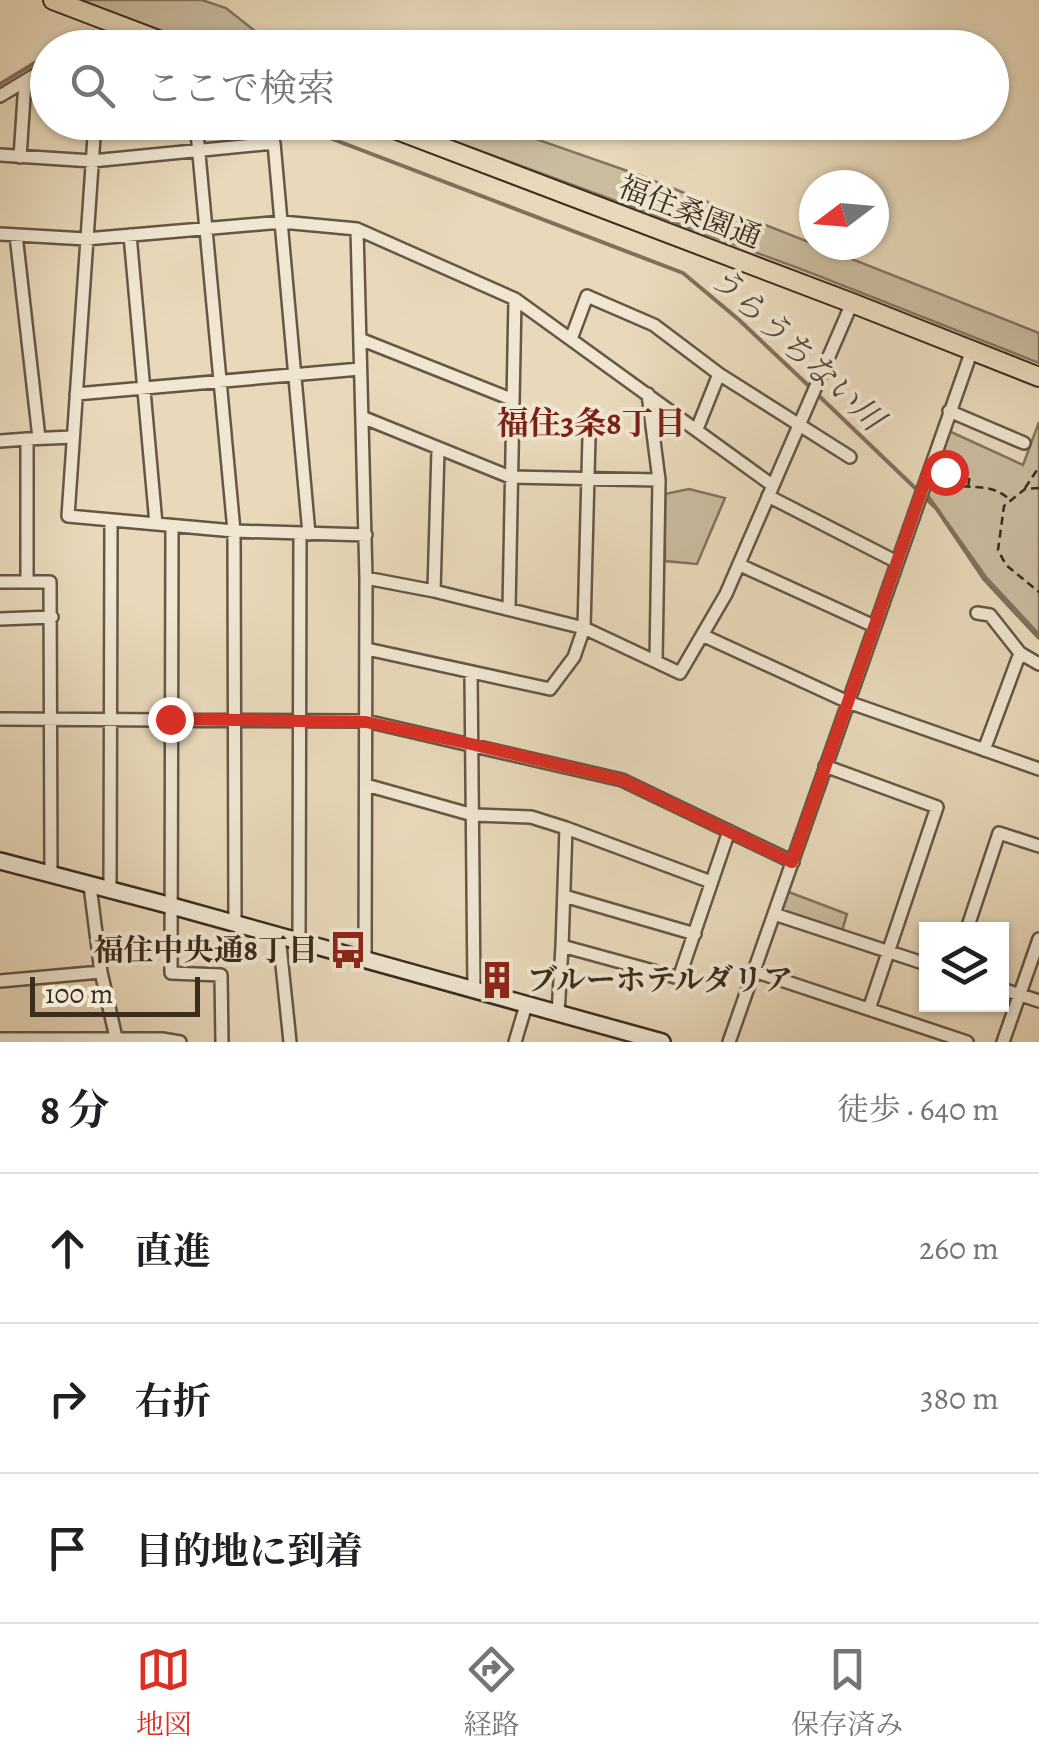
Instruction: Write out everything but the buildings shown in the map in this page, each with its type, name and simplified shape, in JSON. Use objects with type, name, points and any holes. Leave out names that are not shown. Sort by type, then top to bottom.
[{"type":"main road","points":[[53,0],[132,30]]},
{"type":"main road","name":"福住桑園通","points":[[423,140],[1039,377]]},
{"type":"street","points":[[0,96],[30,79]]},
{"type":"street","points":[[20,156],[25,82]]},
{"type":"street","points":[[93,140],[68,516],[234,530],[366,535]]},
{"type":"street","points":[[198,140],[234,530],[234,924]]},
{"type":"street","points":[[0,155],[92,161],[274,144],[305,533],[299,942]]},
{"type":"street","points":[[0,234],[86,239],[282,222],[357,229],[515,299],[697,429],[770,490],[897,562]]},
{"type":"street","points":[[357,229],[366,535],[364,960]]},
{"type":"street","points":[[130,235],[156,524]]},
{"type":"street","points":[[16,236],[33,439],[27,582]]},
{"type":"street","points":[[572,339],[587,296],[654,325],[719,374],[850,458]]},
{"type":"street","points":[[509,609],[515,299]]},
{"type":"street","points":[[366,578],[584,628],[680,673],[740,565],[852,303]]},
{"type":"street","points":[[360,339],[511,399]]},
{"type":"street","points":[[729,1042],[918,500],[924,484],[935,473],[949,411],[972,350]]},
{"type":"street","points":[[76,394],[360,369]]},
{"type":"street","points":[[697,429],[719,374]]},
{"type":"street","points":[[648,394],[658,480],[656,661]]},
{"type":"street","points":[[949,411],[1024,443]]},
{"type":"street","points":[[362,417],[510,476],[658,480]]},
{"type":"street","points":[[0,441],[73,437]]},
{"type":"street","points":[[367,649],[550,689],[574,657],[584,628],[590,437]]},
{"type":"street","points":[[434,591],[438,450]]},
{"type":"street","points":[[110,520],[110,889]]},
{"type":"street","points":[[172,526],[171,973],[221,974],[222,1042]]},
{"type":"street","points":[[740,565],[874,626]]},
{"type":"street","points":[[0,582],[50,582],[51,876]]},
{"type":"street","points":[[977,613],[990,615],[1020,654],[1039,664]]},
{"type":"street","points":[[0,619],[52,618]]},
{"type":"street","points":[[702,635],[848,702],[1039,769]]},
{"type":"street","points":[[984,750],[1020,654]]},
{"type":"street","points":[[471,673],[474,990]]},
{"type":"street","points":[[0,720],[366,722],[622,780],[792,862]]},
{"type":"street","points":[[825,766],[937,806],[869,1009]]},
{"type":"street","points":[[366,786],[474,815],[532,817],[711,882]]},
{"type":"street","points":[[558,1014],[566,828]]},
{"type":"street","points":[[562,946],[679,978],[729,831]]},
{"type":"street","points":[[969,922],[999,833],[1039,846]]},
{"type":"street","points":[[0,861],[662,1042]]},
{"type":"street","points":[[90,886],[101,972],[116,1041]]},
{"type":"street","points":[[564,896],[695,934]]},
{"type":"street","points":[[774,914],[919,962]]},
{"type":"street","points":[[280,936],[290,1042]]},
{"type":"street","points":[[1002,1042],[1039,938]]},
{"type":"street","points":[[754,971],[968,1042]]},
{"type":"street","points":[[0,981],[101,972]]},
{"type":"street","points":[[1009,991],[1039,1001]]},
{"type":"street","points":[[516,1042],[526,1005]]},
{"type":"street","points":[[1,1039],[180,1042]]},
{"type":"path","points":[[1039,467],[1024,489],[1004,506],[998,550],[1006,565],[1039,592]]},
{"type":"path","points":[[935,473],[960,478],[967,472],[968,488]]},
{"type":"path","points":[[935,473],[942,482],[968,488],[994,487],[1010,500]]},
{"type":"path","points":[[1024,489],[1039,488]]},
{"type":"shaded area","points":[[78,0],[202,0],[226,8],[254,30],[159,30]]},
{"type":"shaded area","points":[[451,140],[539,140],[639,175],[799,238],[799,260],[854,260],[1039,333],[1039,363],[806,271]]},
{"type":"shaded area","points":[[1039,422],[1039,634],[986,577],[925,491],[949,431],[1023,465]]},
{"type":"shaded area","points":[[689,489],[725,498],[697,564],[665,561],[665,494]]},
{"type":"shaded area","points":[[786,891],[847,914],[841,934],[777,911]]},
{"type":"waterway","name":"うらうちない川","points":[[0,84],[30,66]]},
{"type":"waterway","name":"うらうちない川","points":[[335,140],[683,273],[811,388]]},
{"type":"waterway","name":"うらうちない川","points":[[818,395],[936,508],[984,579],[1039,638]]},
{"type":"place","name":"福住中央通8丁目","points":[[348,950]]},
{"type":"place","name":"ブルーホテルダリア","points":[[497,980]]},
{"type":"district","name":"福住3条8丁目","points":[[591,423]]},
{"type":"route","points":[[170,719],[366,722],[471,744],[622,780],[792,862],[929,470],[940,476],[945,472]]}]
